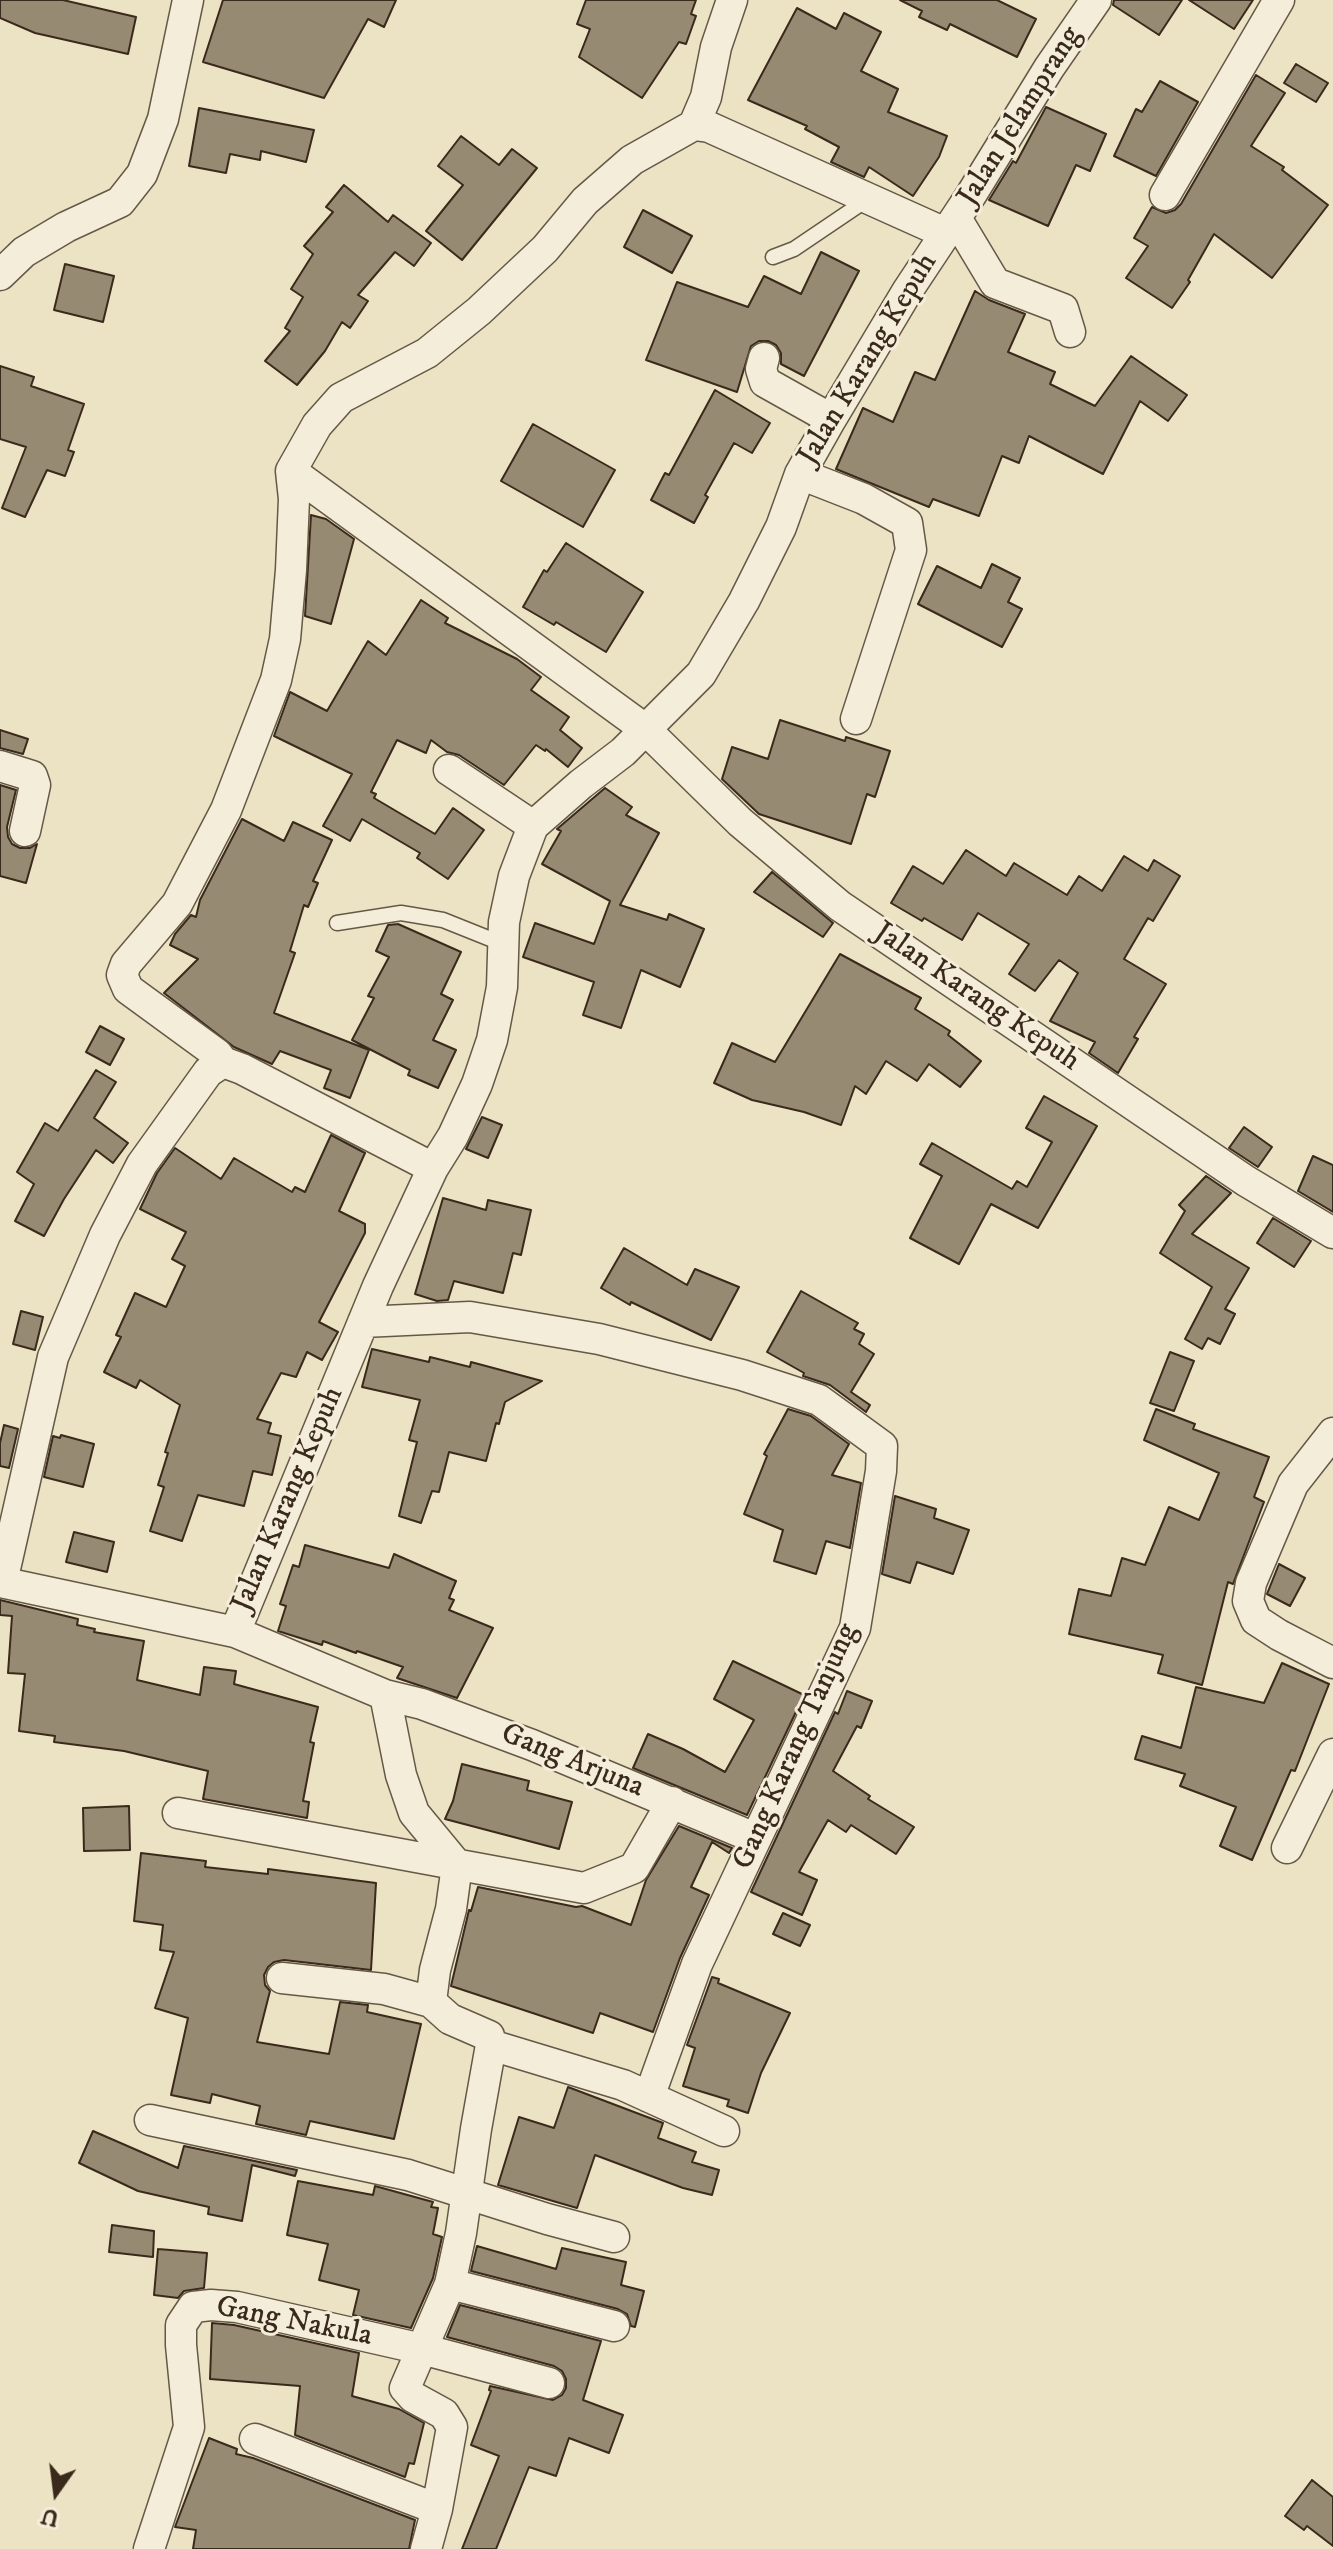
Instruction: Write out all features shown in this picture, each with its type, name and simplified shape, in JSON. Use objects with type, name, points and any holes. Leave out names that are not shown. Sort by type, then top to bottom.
[{"type":"street","points":[[0,275],[24,252],[66,227],[120,202],[142,174],[163,119],[188,0]]},
{"type":"street","points":[[694,125],[706,97],[716,47],[732,0]]},
{"type":"street","name":"Jalan Jelamprang","points":[[951,226],[1049,68],[1096,0]]},
{"type":"street","points":[[1165,195],[1279,0]]},
{"type":"street","points":[[433,1168],[223,1062],[217,1054],[128,989],[122,975],[126,964],[177,904],[226,810],[276,680],[285,639],[291,570],[294,499],[291,471],[317,425],[341,398],[427,353],[479,311],[545,249],[585,201],[632,160],[694,125],[709,127],[868,199],[951,226],[995,283],[1063,309],[1070,332]]},
{"type":"street","name":"Jalan Karang Kepuh","points":[[385,1695],[235,1632],[363,1322],[433,1168],[453,1136],[477,1084],[492,1040],[502,987],[504,922],[514,876],[533,826],[623,752],[701,674],[757,576],[781,527],[800,474],[908,290],[951,226]]},
{"type":"street","points":[[764,358],[761,369],[765,382],[831,419]]},
{"type":"street","points":[[291,471],[645,729]]},
{"type":"street","points":[[800,474],[864,499],[907,523],[911,550],[856,719]]},
{"type":"street","name":"Jalan Karang Kepuh","points":[[645,729],[740,822],[840,906],[1246,1181],[1333,1233]]},
{"type":"street","points":[[0,766],[32,776],[35,785],[25,831]]},
{"type":"street","points":[[449,770],[533,826]]},
{"type":"street","points":[[223,1062],[208,1072],[142,1164],[105,1235],[53,1357],[1,1582],[235,1632]]},
{"type":"street","name":"Gang Karang Tanjung","points":[[363,1322],[470,1317],[599,1339],[742,1375],[819,1400],[882,1446],[881,1471],[855,1628],[697,1964],[649,2097]]},
{"type":"street","points":[[1333,1433],[1293,1484],[1251,1583],[1248,1601],[1256,1620],[1333,1663]]},
{"type":"street","points":[[385,1695],[401,1775],[414,1813],[457,1865],[431,2002]]},
{"type":"street","name":"Gang Arjuna","points":[[385,1695],[422,1704],[672,1802],[755,1838]]},
{"type":"street","points":[[1287,1848],[1333,1754]]},
{"type":"street","points":[[178,1813],[584,1888],[634,1868],[672,1802]]},
{"type":"street","points":[[282,1978],[384,1989],[431,2002],[450,2019],[489,2036],[491,2045],[450,2284],[405,2388],[413,2397],[444,2414],[452,2427],[437,2509],[426,2549]]},
{"type":"street","points":[[491,2045],[567,2066],[649,2097],[724,2131]]},
{"type":"street","points":[[150,2120],[408,2175],[614,2237]]},
{"type":"street","points":[[450,2284],[614,2326]]},
{"type":"street","name":"Gang Nakula","points":[[149,2549],[189,2427],[181,2325],[193,2307],[237,2307],[422,2349]]},
{"type":"street","points":[[422,2349],[549,2383]]},
{"type":"street","points":[[255,2439],[437,2509]]},
{"type":"lane","points":[[773,257],[794,249],[868,199]]},
{"type":"lane","points":[[337,923],[401,913],[443,920],[504,944]]},
{"type":"building","points":[[0,0],[63,0],[136,17],[128,54],[35,33],[0,18]]},
{"type":"building","points":[[223,0],[396,0],[384,27],[368,19],[324,98],[203,62]]},
{"type":"building","points":[[586,0],[696,0],[691,14],[696,16],[686,44],[679,42],[642,98],[579,57],[590,29],[577,24]]},
{"type":"building","points":[[900,0],[997,0],[1036,19],[1017,57],[950,24],[947,30],[919,17],[922,11]]},
{"type":"building","points":[[1114,0],[1182,0],[1159,35],[1113,5]]},
{"type":"building","points":[[1189,0],[1253,0],[1234,29]]},
{"type":"building","points":[[797,8],[836,29],[844,13],[881,32],[861,71],[898,89],[888,112],[947,136],[939,157],[913,196],[869,167],[864,177],[831,162],[839,147],[805,129],[807,126],[748,100]]},
{"type":"building","points":[[1296,64],[1328,83],[1316,102],[1284,83]]},
{"type":"building","points":[[1256,75],[1285,93],[1251,146],[1284,167],[1282,170],[1328,205],[1272,278],[1214,234],[1188,280],[1190,282],[1172,308],[1126,278],[1148,246],[1134,238],[1152,207],[1166,213],[1181,204]]},
{"type":"building","points":[[1160,81],[1198,102],[1156,176],[1114,156],[1136,109],[1142,112]]},
{"type":"building","points":[[1046,107],[1106,134],[1090,171],[1076,165],[1048,226],[989,200],[1013,161],[1016,163]]},
{"type":"building","points":[[199,108],[314,130],[306,162],[261,151],[260,160],[230,154],[226,173],[189,166]]},
{"type":"building","points":[[461,136],[499,165],[512,149],[537,168],[462,260],[426,231],[463,185],[438,166]]},
{"type":"building","points":[[344,185],[388,222],[393,215],[431,243],[414,266],[395,252],[358,295],[368,301],[350,328],[342,322],[325,351],[297,385],[265,361],[290,331],[285,328],[303,297],[291,289],[313,254],[304,246],[333,212],[326,207]]},
{"type":"building","points":[[643,210],[692,236],[672,273],[624,247]]},
{"type":"building","points":[[821,252],[859,271],[804,376],[781,364],[781,353],[776,345],[768,341],[759,341],[751,346],[737,392],[646,360],[677,282],[748,307],[764,276],[801,294]]},
{"type":"building","points":[[65,264],[114,276],[103,322],[54,310]]},
{"type":"building","points":[[975,291],[1025,314],[1008,352],[1055,372],[1050,384],[1095,406],[1131,356],[1187,395],[1168,421],[1140,401],[1103,474],[1029,436],[1019,463],[1002,456],[979,516],[933,499],[929,507],[836,469],[863,408],[893,422],[915,372],[935,380]]},
{"type":"building","points":[[0,366],[34,377],[31,386],[84,404],[68,450],[74,452],[65,476],[47,470],[25,517],[2,508],[26,447],[0,439]]},
{"type":"building","points":[[715,390],[770,423],[752,453],[734,443],[705,495],[708,497],[694,523],[651,500],[665,473],[669,475]]},
{"type":"building","points":[[533,424],[615,470],[583,527],[501,481]]},
{"type":"building","points":[[311,515],[326,519],[354,539],[331,624],[305,616]]},
{"type":"building","points":[[566,543],[643,592],[606,652],[556,622],[554,625],[523,607],[544,570],[547,572]]},
{"type":"building","points":[[992,564],[1020,578],[1008,602],[1022,609],[1002,647],[918,604],[937,566],[981,588]]},
{"type":"building","points":[[421,600],[448,618],[445,623],[517,659],[541,677],[531,690],[569,717],[560,730],[582,748],[568,767],[536,745],[504,785],[431,740],[426,753],[397,740],[371,792],[376,794],[374,798],[435,834],[453,808],[484,830],[448,879],[417,858],[420,853],[362,819],[350,841],[323,826],[352,774],[274,736],[290,692],[327,711],[368,641],[386,655]]},
{"type":"building","points":[[780,720],[845,741],[846,737],[890,751],[875,797],[867,794],[851,844],[759,814],[722,779],[732,747],[768,759]]},
{"type":"building","points":[[0,730],[28,739],[23,754],[0,748]]},
{"type":"building","points":[[0,785],[16,790],[7,827],[12,844],[30,848],[37,844],[26,883],[0,876]]},
{"type":"building","points":[[605,788],[632,807],[626,815],[659,833],[620,905],[667,920],[669,914],[704,929],[680,987],[641,970],[621,1028],[583,1015],[594,982],[523,957],[535,923],[594,944],[610,901],[542,864],[561,831],[557,829]]},
{"type":"building","points":[[242,819],[284,841],[293,822],[332,840],[313,881],[318,883],[308,907],[304,905],[290,951],[295,953],[274,1013],[369,1050],[350,1098],[324,1088],[331,1070],[280,1051],[272,1064],[234,1047],[164,993],[198,959],[170,945],[191,915],[196,917],[200,900]]},
{"type":"building","points":[[966,850],[1006,876],[1014,863],[1067,895],[1079,876],[1102,891],[1124,856],[1148,871],[1154,860],[1180,876],[1153,921],[1148,918],[1124,959],[1166,984],[1134,1037],[1138,1039],[1118,1073],[1089,1053],[1095,1042],[1050,1021],[1078,973],[1059,960],[1035,991],[1009,974],[1029,944],[978,913],[962,940],[891,903],[913,866],[943,884]]},
{"type":"building","points":[[772,872],[833,923],[823,937],[754,892]]},
{"type":"building","points":[[398,924],[461,952],[441,994],[453,1000],[433,1040],[456,1050],[438,1088],[408,1075],[410,1070],[352,1040],[374,998],[368,996],[389,957],[376,951],[388,925]]},
{"type":"building","points":[[840,954],[921,998],[915,1009],[950,1031],[948,1035],[981,1061],[960,1087],[929,1064],[917,1081],[886,1061],[866,1094],[855,1086],[841,1125],[804,1112],[752,1100],[714,1083],[732,1043],[775,1062]]},
{"type":"building","points":[[100,1026],[124,1039],[110,1065],[86,1052]]},
{"type":"building","points":[[96,1070],[116,1082],[94,1118],[128,1143],[113,1163],[96,1150],[44,1236],[15,1221],[34,1184],[17,1172],[45,1123],[58,1131]]},
{"type":"building","points":[[1044,1096],[1097,1126],[1038,1228],[991,1204],[959,1264],[910,1238],[942,1176],[920,1164],[932,1143],[1012,1189],[1017,1181],[1027,1187],[1052,1142],[1026,1128]]},
{"type":"building","points":[[482,1117],[502,1125],[488,1158],[466,1149]]},
{"type":"building","points":[[1244,1127],[1272,1147],[1258,1167],[1229,1148]]},
{"type":"building","points":[[331,1135],[365,1153],[339,1211],[365,1224],[365,1233],[319,1322],[338,1332],[322,1360],[307,1352],[296,1377],[281,1373],[257,1419],[271,1423],[268,1433],[281,1436],[272,1475],[253,1471],[244,1506],[198,1495],[182,1541],[150,1531],[164,1487],[158,1485],[168,1453],[165,1452],[180,1405],[140,1380],[136,1388],[104,1372],[121,1337],[116,1335],[135,1293],[166,1307],[185,1266],[172,1259],[186,1232],[140,1209],[157,1173],[175,1148],[221,1179],[234,1158],[292,1192],[295,1187],[305,1192]]},
{"type":"building","points":[[1313,1156],[1333,1165],[1333,1212],[1298,1191]]},
{"type":"building","points":[[1206,1176],[1231,1193],[1192,1234],[1249,1268],[1225,1309],[1235,1314],[1220,1344],[1208,1338],[1202,1349],[1185,1339],[1212,1287],[1160,1253],[1185,1211],[1179,1205]]},
{"type":"building","points":[[443,1198],[486,1210],[488,1200],[531,1210],[521,1255],[513,1253],[503,1293],[454,1281],[448,1300],[437,1301],[415,1294]]},
{"type":"building","points":[[1273,1218],[1311,1241],[1294,1267],[1257,1243]]},
{"type":"building","points":[[624,1248],[687,1285],[695,1269],[739,1287],[711,1340],[631,1302],[630,1305],[601,1288]]},
{"type":"building","points":[[801,1291],[858,1323],[854,1329],[864,1334],[859,1344],[874,1354],[851,1392],[870,1405],[866,1412],[830,1385],[803,1376],[804,1373],[767,1352]]},
{"type":"building","points":[[21,1311],[43,1317],[35,1350],[13,1344]]},
{"type":"building","points":[[372,1349],[429,1362],[430,1357],[470,1367],[471,1362],[542,1381],[505,1402],[486,1461],[449,1452],[439,1492],[432,1491],[421,1523],[399,1516],[417,1442],[409,1440],[420,1400],[362,1387]]},
{"type":"building","points":[[1170,1352],[1194,1361],[1174,1411],[1150,1403]]},
{"type":"building","points":[[788,1409],[811,1416],[849,1444],[832,1475],[861,1483],[850,1548],[826,1541],[816,1574],[774,1561],[783,1530],[744,1514],[767,1456],[764,1454]]},
{"type":"building","points":[[1156,1409],[1195,1424],[1193,1429],[1269,1457],[1254,1497],[1264,1502],[1233,1584],[1228,1582],[1202,1685],[1158,1673],[1163,1655],[1069,1634],[1079,1589],[1111,1596],[1122,1558],[1145,1565],[1169,1507],[1199,1520],[1219,1473],[1144,1440]]},
{"type":"building","points":[[4,1425],[18,1429],[9,1468],[0,1466]]},
{"type":"building","points":[[61,1435],[94,1444],[83,1487],[44,1477],[53,1436],[60,1438]]},
{"type":"building","points":[[895,1496],[936,1509],[934,1518],[969,1530],[953,1574],[917,1562],[910,1583],[882,1574]]},
{"type":"building","points":[[74,1532],[114,1542],[107,1572],[66,1562]]},
{"type":"building","points":[[305,1545],[389,1568],[394,1554],[456,1581],[449,1598],[454,1600],[449,1610],[493,1628],[457,1698],[397,1678],[403,1667],[323,1641],[322,1645],[278,1631],[286,1606],[280,1604],[293,1565],[299,1567]]},
{"type":"building","points":[[1279,1564],[1305,1578],[1290,1606],[1267,1594]]},
{"type":"building","points":[[0,1600],[78,1619],[77,1625],[95,1629],[94,1632],[144,1641],[137,1680],[200,1695],[204,1667],[236,1671],[234,1684],[318,1707],[303,1801],[309,1802],[307,1818],[203,1799],[208,1771],[124,1751],[54,1742],[55,1736],[19,1731],[25,1674],[8,1673],[12,1616],[0,1615]]},
{"type":"building","points":[[733,1661],[804,1695],[747,1815],[633,1768],[648,1734],[725,1772],[754,1720],[714,1699]]},
{"type":"building","points":[[1282,1663],[1329,1684],[1295,1771],[1291,1770],[1252,1860],[1220,1846],[1236,1807],[1180,1786],[1185,1774],[1135,1759],[1142,1736],[1181,1748],[1196,1687],[1264,1703]]},
{"type":"building","points":[[847,1691],[872,1701],[861,1728],[857,1726],[833,1771],[870,1796],[868,1799],[914,1827],[896,1854],[851,1825],[846,1832],[828,1820],[799,1872],[817,1880],[802,1915],[751,1892]]},
{"type":"building","points":[[462,1764],[529,1781],[527,1790],[572,1802],[559,1849],[445,1819]]},
{"type":"building","points":[[129,1806],[130,1850],[84,1851],[83,1808]]},
{"type":"building","points":[[679,1826],[732,1848],[729,1853],[712,1842],[691,1887],[709,1895],[680,1958],[653,2032],[600,2013],[593,2033],[451,1986],[469,1910],[478,1887],[582,1906],[631,1925],[646,1880]]},
{"type":"building","points":[[141,1853],[206,1861],[205,1867],[268,1874],[268,1869],[376,1883],[371,1970],[284,1960],[274,1962],[264,1975],[265,1985],[270,1991],[257,2042],[329,2054],[340,2002],[368,2005],[367,2012],[421,2024],[394,2139],[310,2121],[306,2135],[256,2124],[260,2106],[212,2094],[210,2103],[171,2095],[188,2018],[155,2008],[174,1952],[160,1950],[163,1925],[134,1921]]},
{"type":"building","points":[[783,1913],[810,1925],[800,1946],[773,1934]]},
{"type":"building","points":[[712,1977],[719,1979],[718,1983],[790,2013],[761,2073],[748,2113],[727,2106],[729,2100],[683,2086],[695,2048],[687,2045]]},
{"type":"building","points":[[568,2087],[663,2123],[658,2138],[696,2152],[692,2162],[719,2170],[712,2195],[683,2188],[595,2155],[577,2208],[498,2185],[519,2117],[554,2128]]},
{"type":"building","points":[[93,2131],[178,2168],[184,2146],[297,2170],[295,2176],[252,2165],[242,2221],[208,2214],[209,2207],[138,2191],[79,2163]]},
{"type":"building","points":[[298,2181],[373,2195],[375,2186],[433,2202],[431,2207],[438,2208],[433,2234],[442,2237],[433,2278],[411,2328],[353,2315],[359,2290],[319,2280],[328,2244],[287,2235]]},
{"type":"building","points":[[112,2225],[154,2231],[153,2257],[109,2252]]},
{"type":"building","points":[[477,2246],[556,2269],[562,2248],[626,2262],[621,2285],[644,2291],[635,2327],[631,2326],[627,2314],[618,2309],[471,2271]]},
{"type":"building","points":[[158,2249],[207,2253],[204,2288],[184,2291],[178,2298],[154,2295]]},
{"type":"building","points":[[460,2305],[601,2341],[583,2400],[623,2415],[609,2453],[569,2438],[556,2476],[529,2467],[496,2549],[462,2549],[499,2456],[471,2445],[491,2391],[490,2386],[553,2400],[562,2395],[566,2379],[562,2371],[554,2366],[447,2337]]},
{"type":"building","points":[[212,2323],[234,2325],[359,2353],[352,2396],[399,2409],[424,2423],[414,2464],[409,2463],[405,2477],[295,2435],[300,2386],[210,2379]]},
{"type":"building","points":[[209,2438],[237,2449],[236,2454],[415,2520],[409,2549],[193,2549],[196,2530],[175,2527]]},
{"type":"building","points":[[1312,2480],[1333,2497],[1333,2546],[1307,2526],[1304,2530],[1285,2516]]}]
